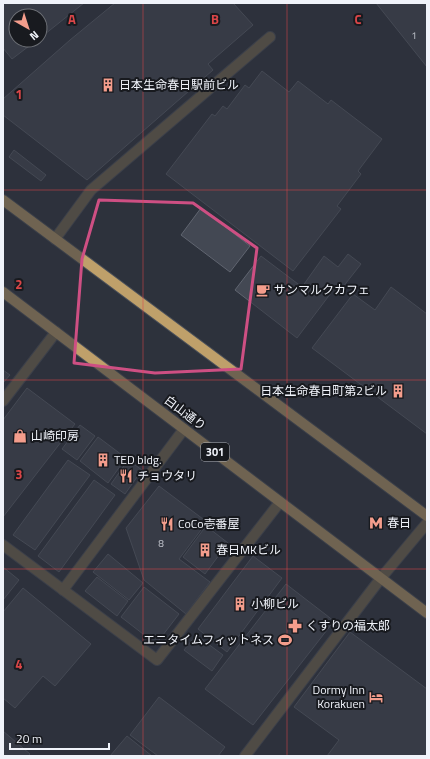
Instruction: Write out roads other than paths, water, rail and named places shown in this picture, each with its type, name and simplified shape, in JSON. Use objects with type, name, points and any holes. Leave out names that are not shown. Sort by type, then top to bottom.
[{"type":"main road","points":[[3,200],[427,516]]},
{"type":"main road","name":"白山通り","points":[[3,292],[427,613]]},
{"type":"street","points":[[55,239],[91,190],[270,37]]},
{"type":"street","points":[[3,401],[56,332]]},
{"type":"street","points":[[64,590],[184,429]]},
{"type":"street","points":[[3,545],[157,660],[280,502]]},
{"type":"street","points":[[245,756],[381,578],[427,523]]},
{"type":"place","name":"日本生命春日駅前ビル","points":[[108,85]]},
{"type":"place","name":"サンマルクカフェ","points":[[263,290]]},
{"type":"place","name":"日本生命春日町第2ビル","points":[[398,391]]},
{"type":"place","name":"山崎印房","points":[[20,436]]},
{"type":"place","name":"TED bldg.","points":[[103,460]]},
{"type":"place","name":"チョウタリ","points":[[126,476]]},
{"type":"place","name":"春日","points":[[376,523]]},
{"type":"place","name":"CoCo壱番屋","points":[[167,524]]},
{"type":"place","name":"春日MKビル","points":[[205,550]]},
{"type":"place","name":"小柳ビル","points":[[240,604]]},
{"type":"place","name":"くすりの福太郎","points":[[295,626]]},
{"type":"place","name":"エニタイムフィットネス","points":[[285,640]]},
{"type":"place","name":"Dormy Inn Korakuen","points":[[376,697]]}]
